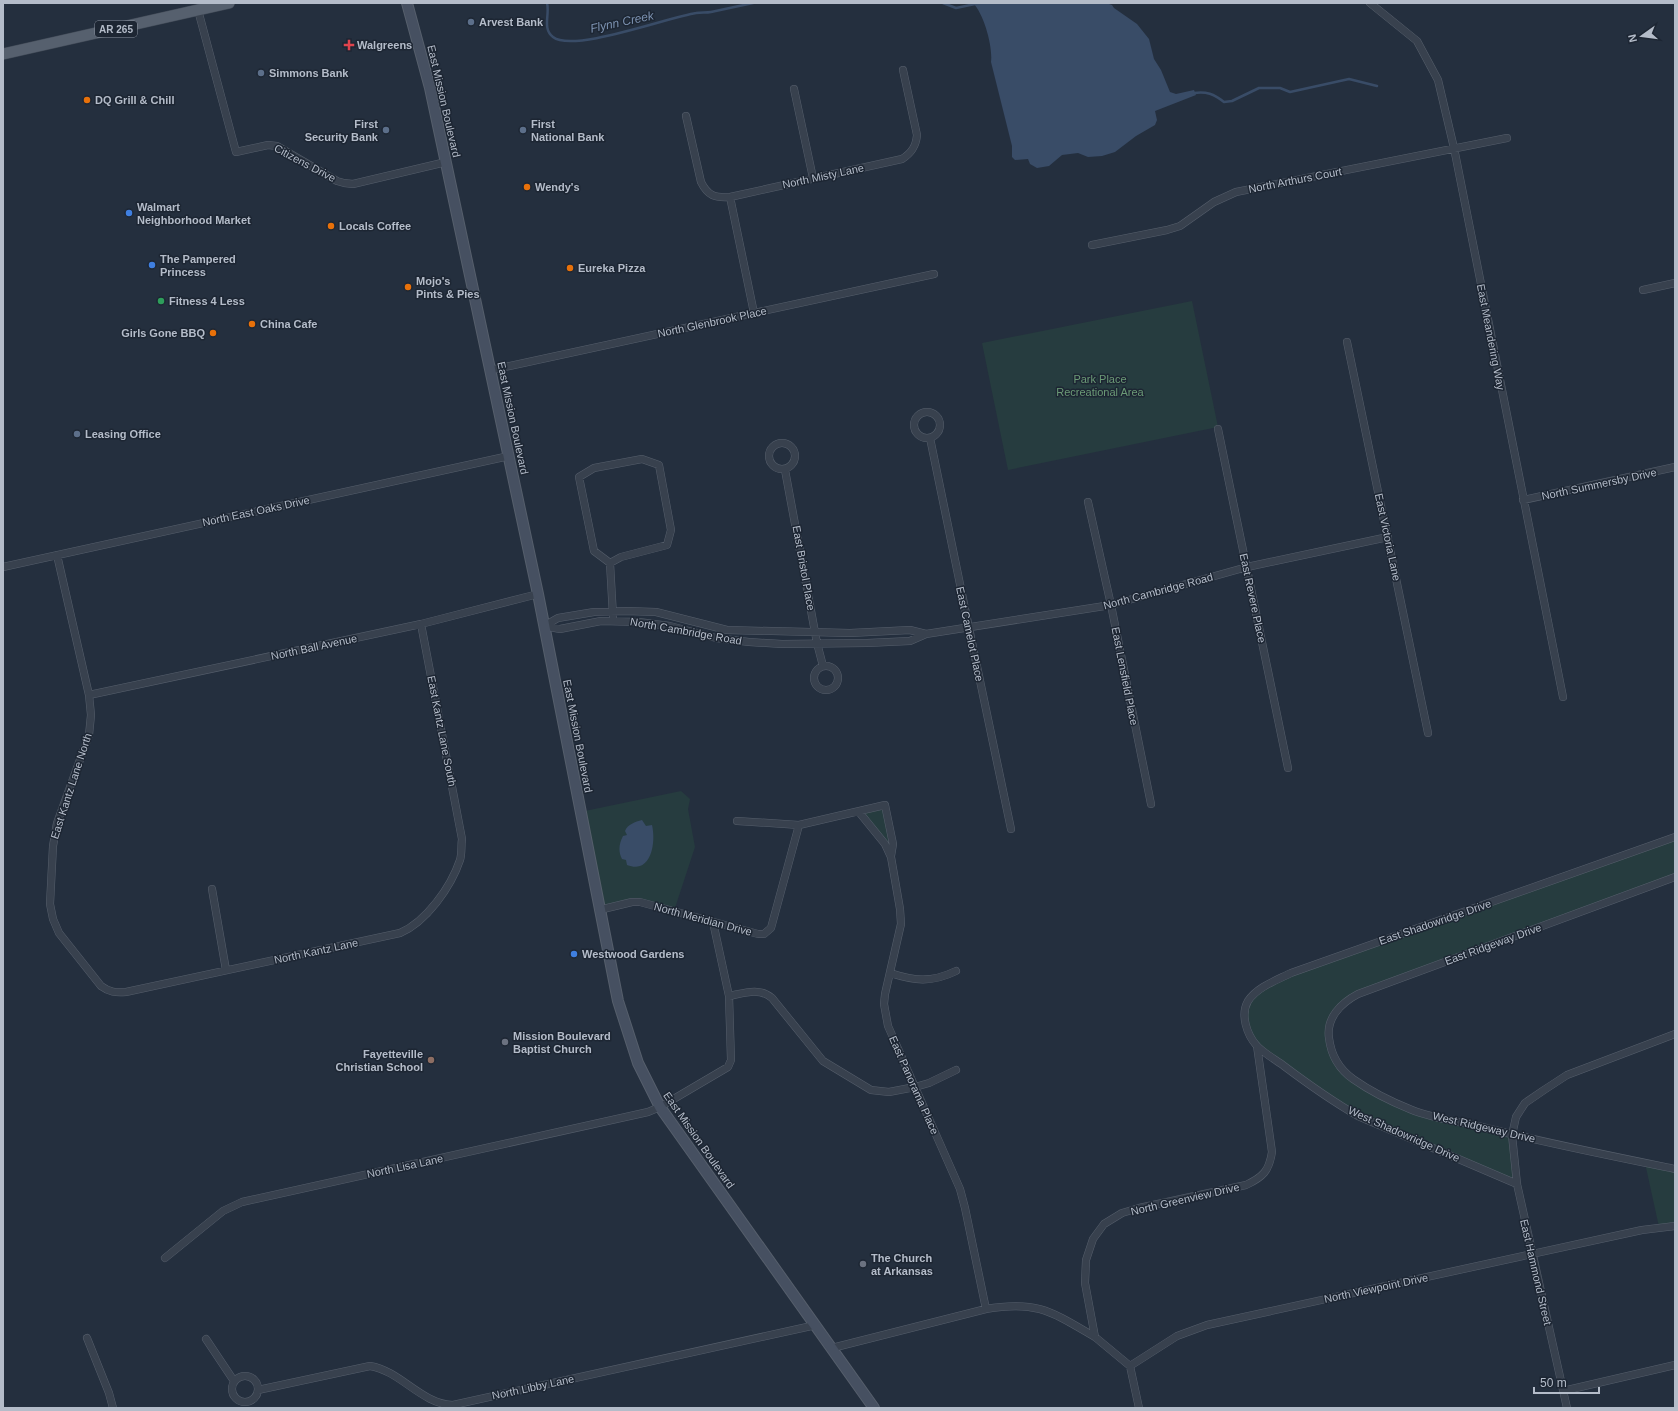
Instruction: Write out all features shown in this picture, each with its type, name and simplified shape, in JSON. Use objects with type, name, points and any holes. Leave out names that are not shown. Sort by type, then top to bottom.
[{"type":"main road","name":"AR 265","points":[[3,54],[229,3]]},
{"type":"main road","name":"East Mission Boulevard","points":[[407,3],[430,88],[491,370],[538,594],[599,910],[624,1023],[638,1063],[660,1108],[874,1408]]},
{"type":"street","name":"East Meandering Way","points":[[1370,3],[1417,41],[1438,80],[1454,148],[1562,697]]},
{"type":"street","name":"Citizens Drive","points":[[198,10],[236,152],[263,145],[277,146],[337,181],[353,184],[446,162]]},
{"type":"street","name":"North Misty Lane","points":[[686,116],[701,182],[705,190],[712,196],[720,198],[730,197],[902,159],[909,155],[916,142],[917,135],[903,70]]},
{"type":"street","points":[[794,90],[813,178]]},
{"type":"street","name":"North Arthurs Court","points":[[1092,245],[1180,226],[1214,202],[1236,192],[1507,138]]},
{"type":"street","points":[[730,197],[754,313]]},
{"type":"street","name":"North Glenbrook Place","points":[[491,370],[934,274]]},
{"type":"street","points":[[1643,290],[1675,283]]},
{"type":"street","name":"East Victoria Lane","points":[[1347,342],[1428,733]]},
{"type":"street","name":"East Revere Place","points":[[1218,428],[1288,768]]},
{"type":"street","name":"East Camelot Place","points":[[930,438],[1012,829]]},
{"type":"street","name":"North East Oaks Drive","points":[[3,567],[508,456]]},
{"type":"street","points":[[642,459],[659,465],[671,530],[667,545],[621,557],[610,563],[594,551],[579,477],[594,468],[642,459]]},
{"type":"street","name":"North Summersby Drive","points":[[1523,500],[1675,467]]},
{"type":"street","name":"East Bristol Place","points":[[786,470],[817,643],[824,666]]},
{"type":"street","name":"East Lensfield Place","points":[[1088,502],[1111,606],[1151,804]]},
{"type":"street","name":"North Cambridge Road","points":[[544,626],[560,629],[613,620],[670,626],[716,638],[749,642],[867,643],[910,641],[926,634],[1111,606],[1247,567],[1388,537]]},
{"type":"street","name":"East Kantz Lane North","points":[[57,555],[91,714],[89,735],[57,823],[52,846],[50,904],[53,919],[59,933],[101,986],[108,991],[116,993]]},
{"type":"street","points":[[610,563],[613,620]]},
{"type":"street","name":"North Ball Avenue","points":[[88,695],[421,624],[538,594]]},
{"type":"street","name":"North Cambridge Road","points":[[544,626],[558,618],[594,612],[612,611],[656,612],[727,630],[850,633],[910,630],[926,634]]},
{"type":"street","name":"East Kantz Lane South","points":[[421,624],[462,838]]},
{"type":"street","name":"East Panorama Place","points":[[891,857],[893,844],[886,805],[864,809],[859,812],[886,844],[891,857],[900,909],[901,924],[885,994],[885,1015],[888,1026],[960,1189],[966,1208],[986,1309]]},
{"type":"street","points":[[737,821],[799,825],[859,812]]},
{"type":"street","name":"North Meridian Drive","points":[[599,910],[632,902],[640,902],[758,934],[768,932],[771,928],[799,825]]},
{"type":"street","name":"East Shadowridge Drive","points":[[1257,1046],[1249,1033],[1244,1017],[1248,1001],[1258,991],[1272,982],[1291,973],[1675,837]]},
{"type":"street","name":"North Kantz Lane","points":[[116,993],[400,934],[411,929],[430,912],[451,880],[460,860],[462,838]]},
{"type":"street","name":"East Ridgeway Drive","points":[[1328,1032],[1332,1017],[1340,1005],[1358,994],[1675,877]]},
{"type":"street","points":[[212,889],[226,970]]},
{"type":"street","points":[[712,922],[729,996],[758,991],[765,992],[772,998],[823,1061],[871,1090],[889,1092],[928,1083],[956,1070]]},
{"type":"street","points":[[890,973],[923,980],[939,978],[956,971]]},
{"type":"street","name":"North Lisa Lane","points":[[165,1258],[223,1210],[242,1202],[648,1112],[660,1108],[728,1067],[731,1060],[729,996]]},
{"type":"street","name":"West Ridgeway Drive","points":[[1328,1032],[1330,1049],[1338,1064],[1352,1078],[1373,1091],[1413,1110],[1512,1135],[1675,1168]]},
{"type":"street","name":"East Hammond Street","points":[[1566,1408],[1517,1184],[1512,1135],[1516,1117],[1525,1103],[1555,1082],[1578,1071],[1675,1034]]},
{"type":"street","name":"West Shadowridge Drive","points":[[1257,1046],[1333,1102],[1358,1116],[1517,1184]]},
{"type":"street","name":"North Greenview Drive","points":[[1095,1337],[1085,1282],[1086,1260],[1093,1239],[1104,1224],[1122,1213],[1139,1208],[1246,1185],[1257,1180],[1265,1173],[1270,1164],[1272,1152],[1257,1046]]},
{"type":"street","name":"North Viewpoint Drive","points":[[1130,1366],[1177,1336],[1207,1325],[1642,1230],[1675,1226]]},
{"type":"street","points":[[832,1348],[986,1309],[1008,1306],[1041,1309],[1054,1314],[1095,1337],[1130,1366],[1139,1408]]},
{"type":"street","name":"North Libby Lane","points":[[206,1339],[234,1381],[231,1389],[232,1393],[240,1402],[252,1400],[257,1394],[258,1390],[370,1366],[388,1371],[432,1400],[446,1404],[453,1404],[816,1325]]},
{"type":"street","points":[[87,1338],[109,1393],[113,1408]]},
{"type":"street","points":[[1563,1391],[1675,1365]]},
{"type":"street","points":[[234,1381],[241,1376],[249,1377],[256,1382],[258,1390]]},
{"type":"green space","name":"Park Place Recreational Area","points":[[1192,301],[1218,427],[1008,470],[982,343]]},
{"type":"green space","points":[[681,791],[690,799],[688,809],[695,847],[674,911],[641,902],[599,910],[580,812]]},
{"type":"green space","points":[[885,805],[891,857],[859,812]]},
{"type":"green space","points":[[1675,837],[1675,877],[1358,994],[1332,1017],[1330,1049],[1352,1078],[1413,1110],[1512,1135],[1517,1184],[1358,1116],[1257,1046],[1244,1017],[1248,1001],[1272,982]]},
{"type":"green space","points":[[1645,1163],[1675,1169],[1675,1226],[1659,1227]]},
{"type":"water","points":[[973,3],[1106,3],[1112,5],[1137,24],[1149,39],[1154,59],[1161,70],[1170,92],[1176,94],[1194,90],[1196,95],[1155,111],[1157,120],[1155,125],[1136,136],[1115,152],[1102,156],[1088,157],[1078,153],[1062,155],[1049,166],[1037,168],[1030,164],[1028,159],[1015,160],[1012,157],[1012,146],[991,62],[991,48],[987,31],[981,15]]},
{"type":"water","points":[[642,820],[646,826],[652,825],[652,847],[647,861],[642,865],[635,867],[627,865],[626,860],[622,859],[620,848],[623,836],[627,835],[625,831],[628,827]]},
{"type":"waterway","name":"Flynn Creek","points":[[547,3],[548,30],[553,37],[564,41],[580,41],[600,37],[683,16],[753,3]]},
{"type":"waterway","name":"Flynn Creek","points":[[943,3],[956,8],[975,4]]},
{"type":"waterway","points":[[1194,93],[1202,92],[1210,94],[1224,102],[1232,101],[1259,88],[1280,88],[1290,92],[1349,79],[1377,86]]},
{"type":"place","name":"Arvest Bank","points":[[471,22]]},
{"type":"place","name":"Walgreens","points":[[349,45]]},
{"type":"place","name":"Simmons Bank","points":[[261,73]]},
{"type":"place","name":"DQ Grill & Chill","points":[[87,100]]},
{"type":"place","name":"First Security Bank","points":[[386,130]]},
{"type":"place","name":"First National Bank","points":[[523,130]]},
{"type":"place","name":"Wendy's","points":[[527,187]]},
{"type":"place","name":"Walmart Neighborhood Market","points":[[129,213]]},
{"type":"place","name":"Locals Coffee","points":[[331,226]]},
{"type":"place","name":"The Pampered Princess","points":[[152,265]]},
{"type":"place","name":"Eureka Pizza","points":[[570,268]]},
{"type":"place","name":"Mojo's Pints & Pies","points":[[408,287]]},
{"type":"place","name":"Fitness 4 Less","points":[[161,301]]},
{"type":"place","name":"China Cafe","points":[[252,324]]},
{"type":"place","name":"Girls Gone BBQ","points":[[213,333]]},
{"type":"place","name":"Leasing Office","points":[[77,434]]},
{"type":"place","name":"Westwood Gardens","points":[[574,954]]},
{"type":"place","name":"Mission Boulevard Baptist Church","points":[[505,1042]]},
{"type":"place","name":"Fayetteville Christian School","points":[[431,1060]]},
{"type":"place","name":"The Church at Arkansas","points":[[863,1264]]}]
